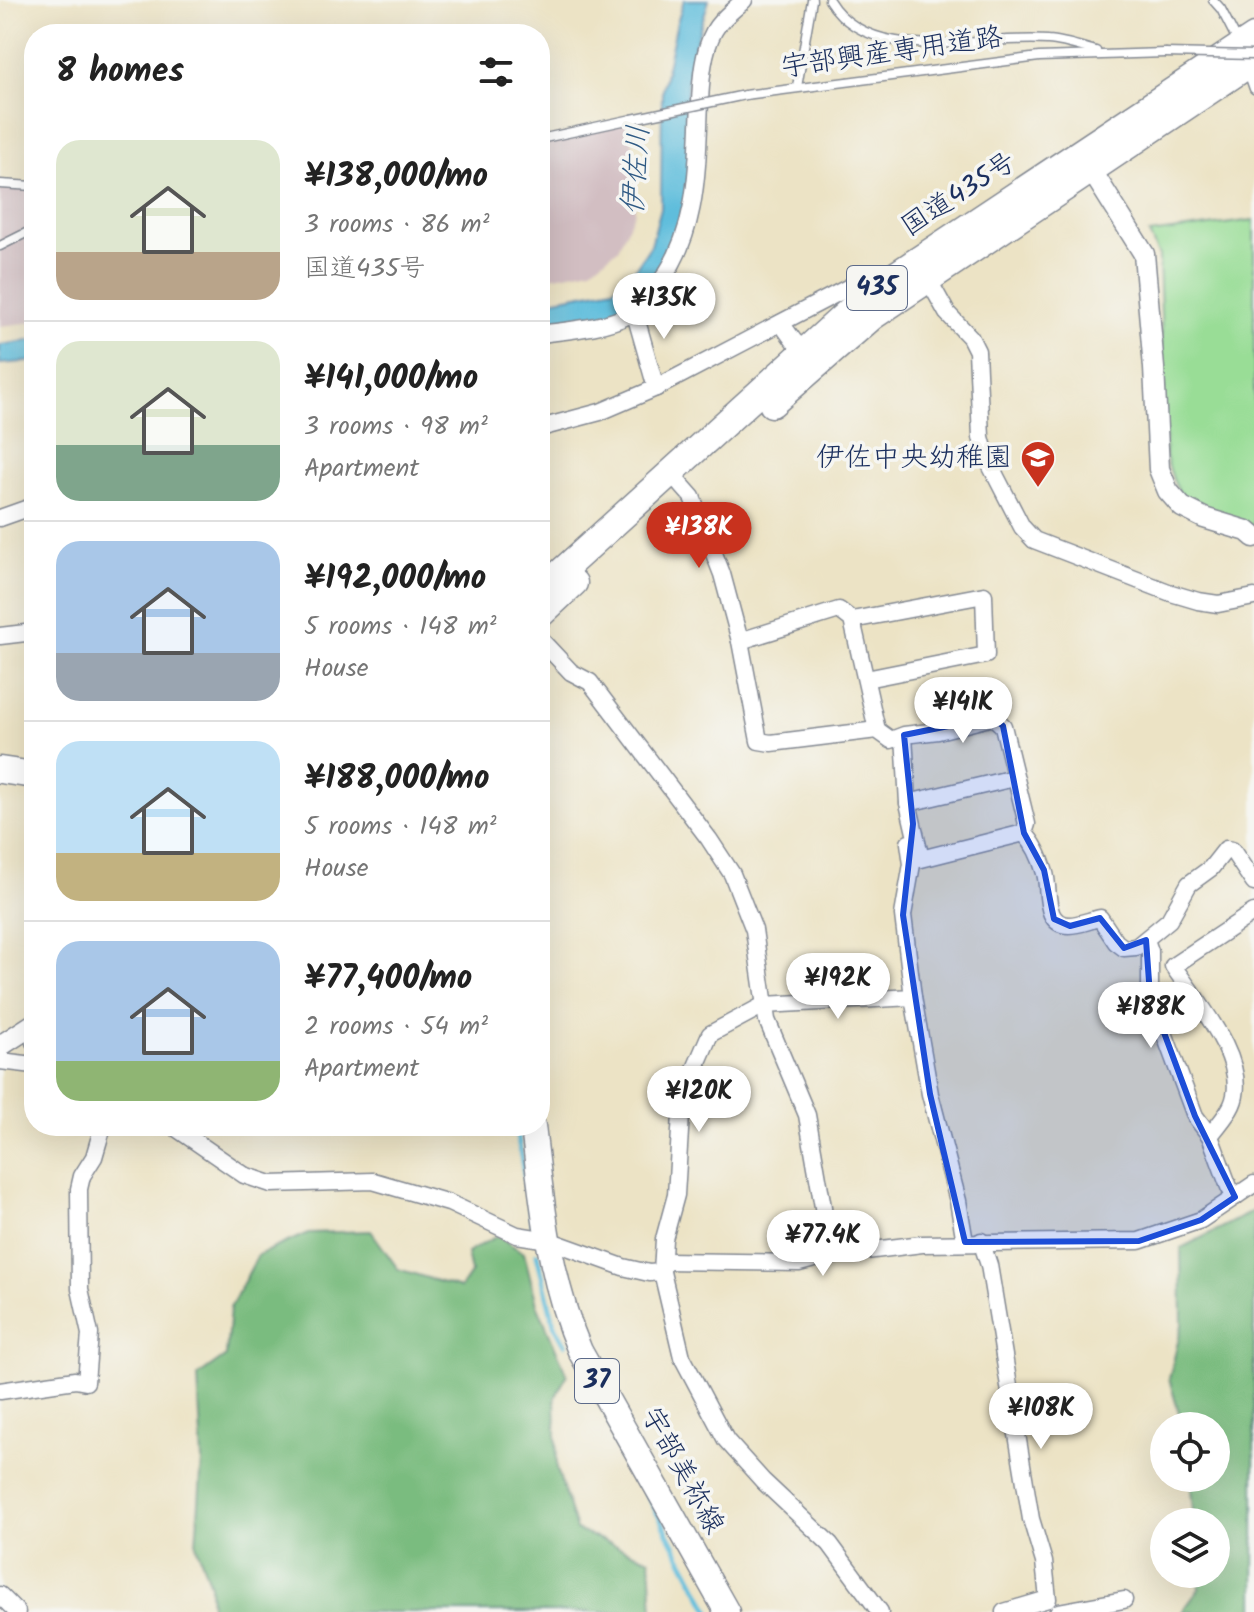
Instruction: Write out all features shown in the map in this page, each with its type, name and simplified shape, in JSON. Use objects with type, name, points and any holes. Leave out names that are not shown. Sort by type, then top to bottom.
[{"type":"highway","name":"国道435号","points":[[550,605],[676,479],[811,356],[858,303],[891,278],[1086,162],[1250,59]]},
{"type":"highway","name":"国道435号","points":[[811,356],[928,279],[1086,162]]},
{"type":"highway","name":"国道435号","points":[[550,583],[676,479]]},
{"type":"highway","points":[[0,770],[24,774]]},
{"type":"main road","name":"宇部美祢線","points":[[534,1136],[548,1240],[564,1314],[580,1351],[727,1612]]},
{"type":"street","points":[[550,332],[605,323],[632,314],[669,270],[683,241],[691,213],[697,177],[701,80],[713,31],[744,0]]},
{"type":"street","points":[[1086,162],[1144,254],[1159,469],[1168,491],[1182,507],[1193,513],[1247,531],[1254,537]]},
{"type":"street","points":[[550,425],[600,412],[656,388],[855,284],[891,278]]},
{"type":"street","points":[[928,279],[947,313],[970,337],[977,351],[981,437],[987,459],[1022,527],[1034,540],[1198,601],[1218,604],[1254,597]]},
{"type":"street","points":[[632,314],[637,321],[656,388]]},
{"type":"street","points":[[781,323],[794,341],[811,356]]},
{"type":"street","points":[[676,479],[692,497],[722,574],[740,641],[759,741],[771,743],[877,730]]},
{"type":"street","points":[[0,518],[24,510]]},
{"type":"street","points":[[852,620],[984,595],[986,655],[866,679]]},
{"type":"street","points":[[740,641],[839,610],[852,620],[877,730],[891,740],[993,717],[1003,726],[1027,824],[1024,833]]},
{"type":"street","points":[[0,636],[24,633]]},
{"type":"street","points":[[550,650],[571,672],[590,682],[732,874],[754,930],[767,1020],[807,1115],[823,1207],[826,1256]]},
{"type":"street","points":[[904,735],[908,803],[921,859],[1024,833]]},
{"type":"street","points":[[908,803],[1014,778]]},
{"type":"street","points":[[913,824],[908,833],[912,864],[903,915],[930,1094],[958,1201],[973,1242],[989,1265],[1031,1519],[1054,1608]]},
{"type":"street","points":[[1024,833],[1030,839],[1044,870],[1049,909],[1054,919],[1070,926],[1100,918],[1116,942],[1124,948],[1136,947],[1169,920],[1189,884],[1211,868],[1226,849],[1232,850],[1254,883]]},
{"type":"street","points":[[1210,1136],[1234,1098],[1234,1067],[1227,1047],[1173,966],[1254,912]]},
{"type":"street","points":[[1146,940],[1150,951],[1150,995],[1195,1116],[1210,1136],[1235,1197]]},
{"type":"street","points":[[880,1612],[823,1536],[763,1481],[726,1440],[682,1357],[663,1267],[664,1239],[676,1195],[682,1099],[710,1034],[764,1005],[913,997]]},
{"type":"street","points":[[0,1046],[24,1030]]},
{"type":"street","points":[[0,1061],[24,1064]]},
{"type":"street","points":[[0,1391],[75,1380],[86,1382],[90,1334],[80,1289],[79,1189],[100,1136]]},
{"type":"street","points":[[187,1136],[244,1175],[271,1184],[373,1181],[449,1203],[517,1235],[548,1240],[649,1273],[663,1267],[799,1263],[826,1256],[922,1244],[1139,1241],[1201,1220],[1254,1184]]},
{"type":"street","points":[[0,1595],[17,1612]]},
{"type":"street","points":[[1004,1612],[1124,1600]]},
{"type":"lane","points":[[797,87],[812,0]]},
{"type":"lane","points":[[829,0],[845,21],[860,31],[884,40],[911,43],[1049,40],[1106,53]]},
{"type":"lane","points":[[1213,0],[1250,59]]},
{"type":"lane","name":"宇部興産専用道路","points":[[550,137],[745,95],[984,62],[1106,53],[1165,53],[1250,59]]},
{"type":"lane","points":[[0,184],[24,185]]},
{"type":"lane","points":[[0,246],[24,234]]},
{"type":"highlighted area","points":[[993,717],[1003,726],[1024,833],[1044,870],[1054,919],[1070,926],[1100,918],[1124,948],[1146,940],[1150,995],[1195,1116],[1235,1197],[1201,1220],[1139,1241],[965,1242],[930,1094],[903,915],[913,824],[904,735]]},
{"type":"shaded area","points":[[632,119],[635,211],[618,249],[591,269],[550,277],[550,138]]},
{"type":"shaded area","points":[[0,184],[24,185],[24,323],[0,326]]},
{"type":"green space","points":[[1254,220],[1254,526],[1190,503],[1173,478],[1166,457],[1159,256],[1149,234]]},
{"type":"green space","points":[[1254,1211],[1254,1612],[1182,1612],[1199,1588],[1230,1588],[1230,1508],[1193,1508],[1191,1492],[1230,1492],[1230,1412],[1179,1412],[1169,1379],[1182,1325],[1181,1248]]},
{"type":"green space","points":[[371,1231],[398,1269],[460,1288],[471,1272],[467,1253],[497,1236],[524,1253],[537,1304],[567,1375],[555,1398],[557,1469],[576,1530],[650,1559],[653,1612],[211,1612],[210,1585],[196,1544],[202,1461],[198,1376],[226,1356],[230,1308],[258,1255],[308,1233]]},
{"type":"water","points":[[684,0],[709,0],[689,72],[689,176],[678,230],[668,256],[639,298],[618,312],[550,326],[550,300],[614,288],[635,269],[651,245],[661,208],[662,90]]},
{"type":"water","points":[[24,341],[24,362],[0,364],[0,345]]},
{"type":"waterway","points":[[518,1136],[533,1227]]},
{"type":"waterway","points":[[537,1254],[554,1324],[565,1344]]},
{"type":"waterway","points":[[645,1490],[710,1612]]},
{"type":"place","name":"伊佐中央幼稚園","points":[[1038,489]]},
{"type":"water label","name":"伊佐川","points":[[637,170]]}]
